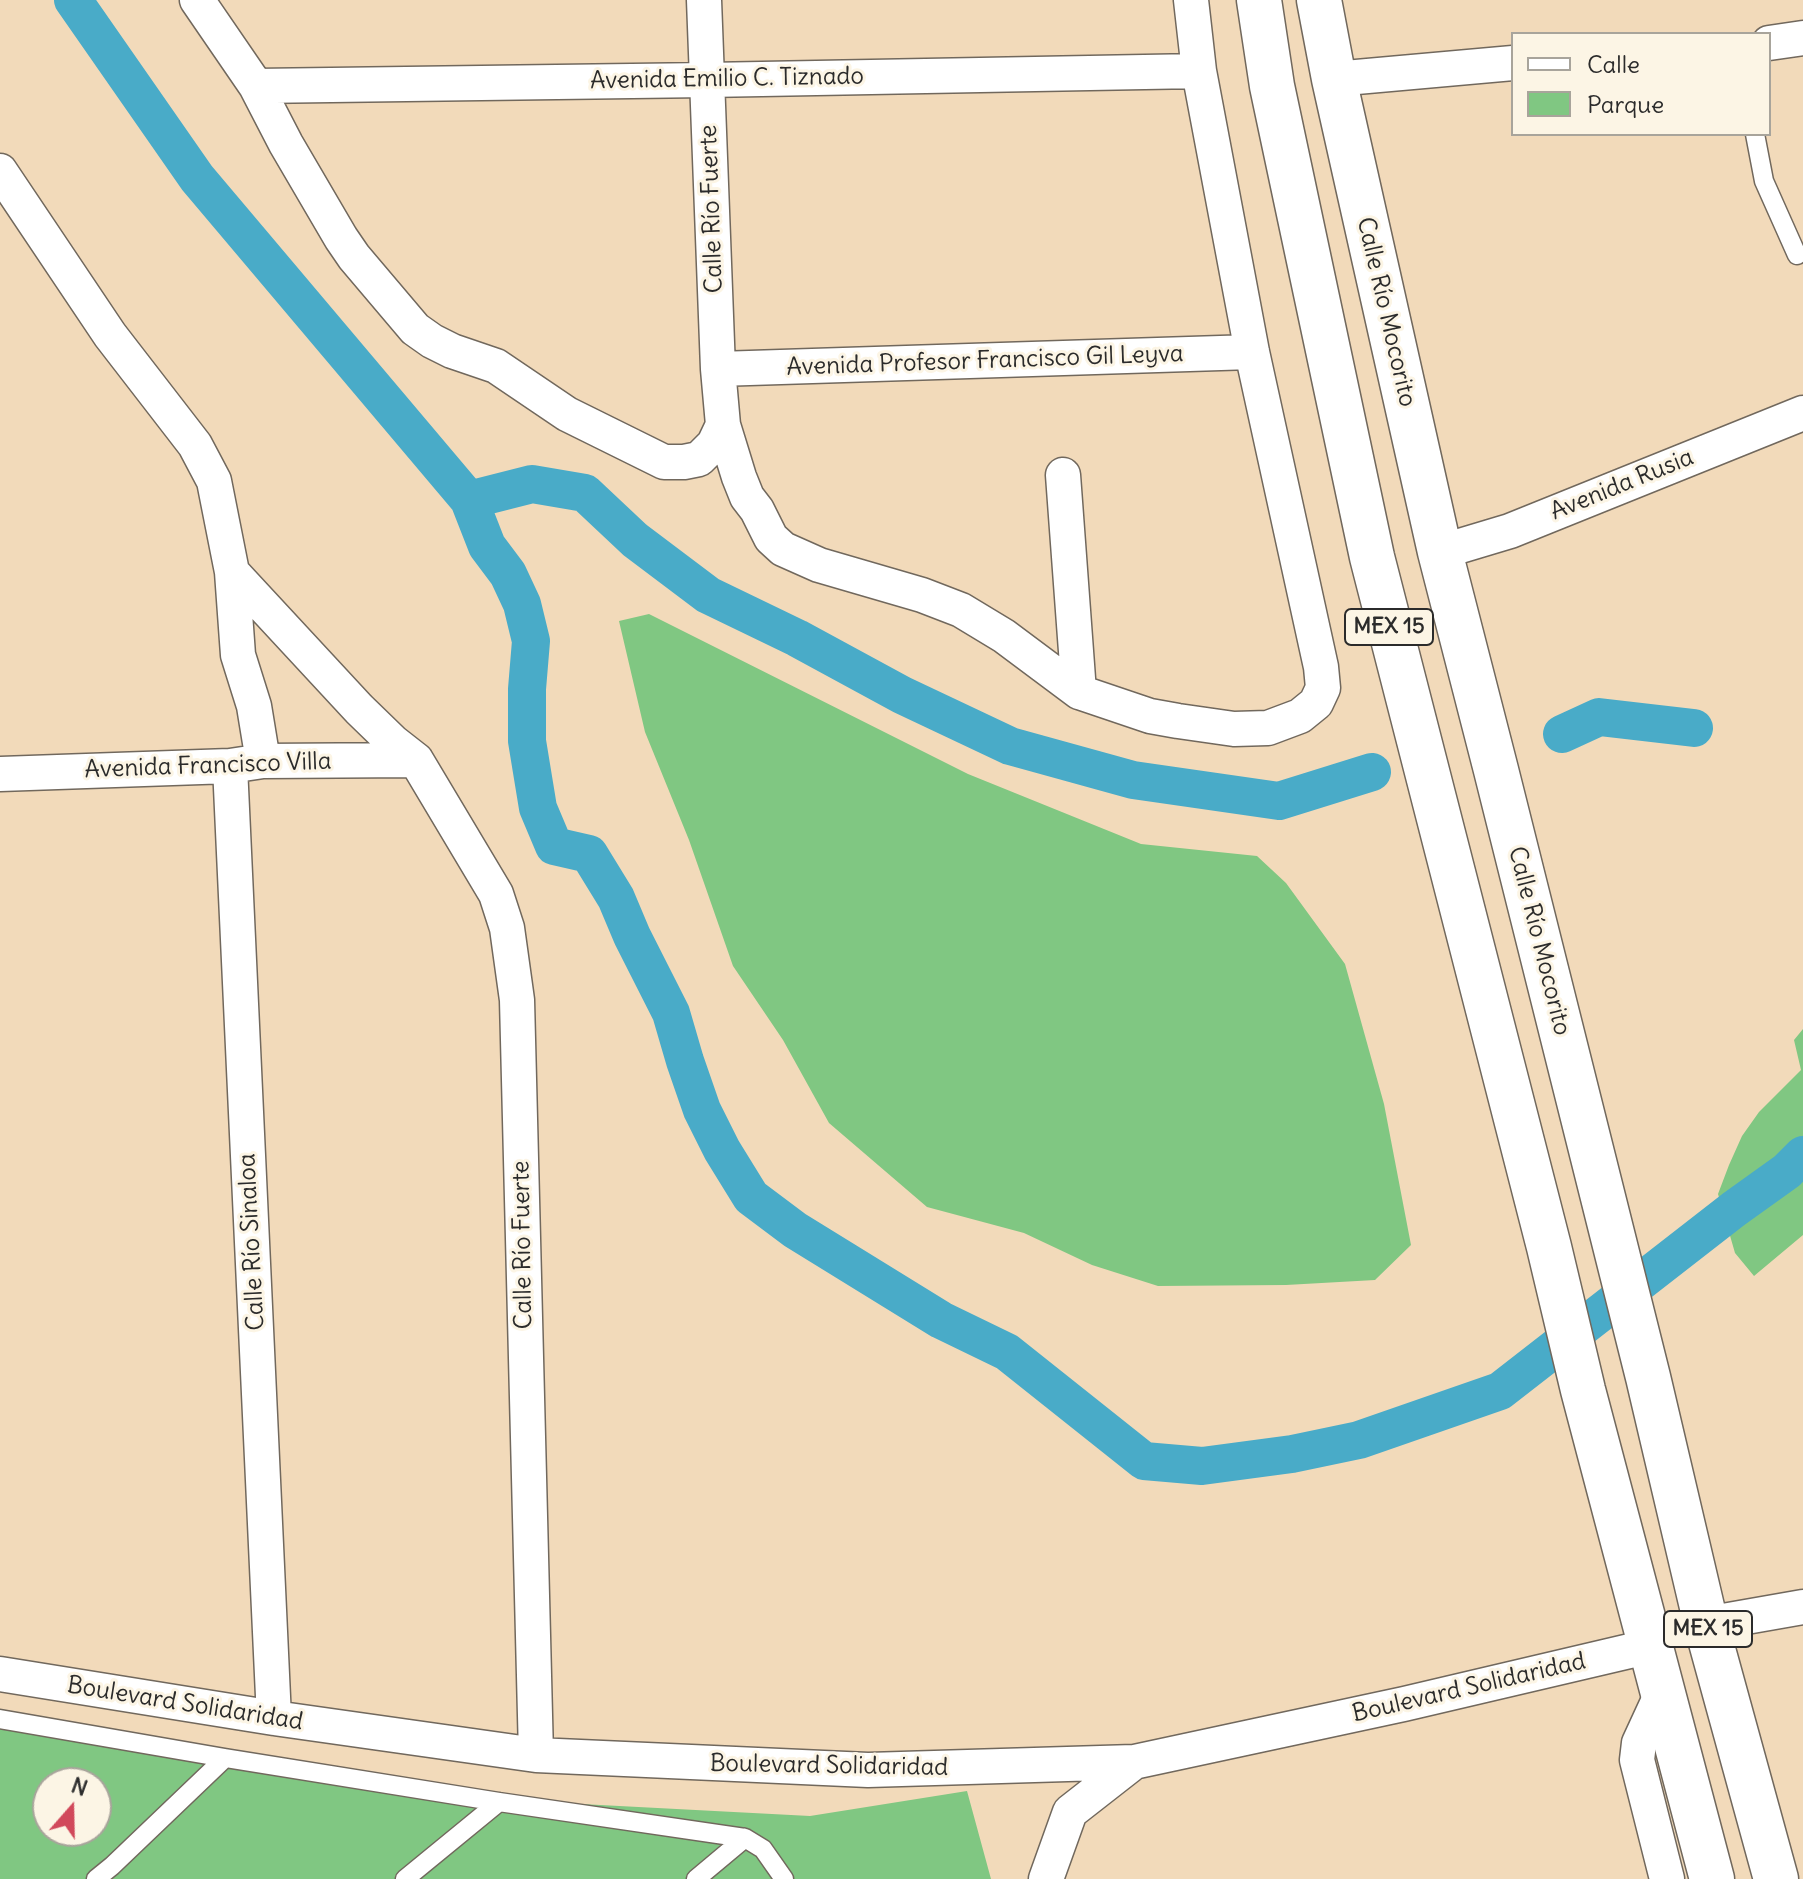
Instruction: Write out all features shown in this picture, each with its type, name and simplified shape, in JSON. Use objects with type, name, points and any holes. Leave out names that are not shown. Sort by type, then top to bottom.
[{"type":"main road","name":"MEX 15","points":[[1259,0],[1272,86],[1372,557],[1583,1390],[1712,1879]]},
{"type":"main road","name":"Calle Río Mocorito","points":[[1319,0],[1440,552],[1648,1377],[1706,1624],[1776,1879]]},
{"type":"street","points":[[197,0],[256,86],[341,238],[415,329],[452,351],[503,370],[567,414],[664,462],[699,459],[714,444],[723,425]]},
{"type":"street","name":"Calle Río Fuerte","points":[[704,0],[718,369],[723,425],[747,497],[771,538],[783,549],[819,565],[922,595],[961,610],[1004,636],[1079,692],[1150,716],[1234,729],[1268,728],[1309,711],[1316,703],[1323,688],[1321,667],[1252,352],[1199,71],[1191,0]]},
{"type":"street","points":[[1771,43],[1803,38]]},
{"type":"street","points":[[1334,79],[1511,63]]},
{"type":"street","name":"Avenida Emilio C. Tiznado","points":[[256,86],[1199,71]]},
{"type":"street","name":"Calle Río Sinaloa","points":[[0,171],[102,324],[203,457],[214,481],[232,572],[238,655],[254,706],[246,764],[274,1718]]},
{"type":"street","name":"Avenida Profesor Francisco Gil Leyva","points":[[718,369],[1252,352]]},
{"type":"street","name":"Avenida Rusia","points":[[1440,552],[1510,531],[1803,413]]},
{"type":"street","points":[[1063,475],[1079,692]]},
{"type":"street","name":"Calle Río Fuerte","points":[[232,572],[359,709],[416,760],[496,894],[507,928],[517,1000],[536,1755]]},
{"type":"street","name":"Avenida Francisco Villa","points":[[0,774],[416,760]]},
{"type":"street","points":[[1706,1624],[1803,1607]]},
{"type":"street","name":"Boulevard Solidaridad","points":[[5,1679],[536,1755],[868,1770],[1134,1762],[1404,1704],[1651,1646]]},
{"type":"street","points":[[1663,1691],[1639,1743],[1637,1760],[1667,1879]]},
{"type":"street","points":[[1046,1879],[1070,1812],[1134,1762]]},
{"type":"lane","points":[[1755,136],[1764,181],[1797,255]]},
{"type":"lane","points":[[0,1719],[499,1802],[745,1838],[763,1849],[784,1879]]},
{"type":"lane","points":[[96,1879],[225,1758]]},
{"type":"lane","points":[[405,1879],[499,1802]]},
{"type":"lane","points":[[696,1879],[745,1838]]},
{"type":"green space","points":[[649,614],[968,774],[1141,844],[1257,856],[1286,883],[1345,964],[1384,1104],[1411,1245],[1375,1280],[1286,1285],[1158,1286],[1092,1265],[1024,1233],[927,1207],[829,1123],[783,1040],[733,966],[689,840],[645,732],[619,621]]},
{"type":"green space","points":[[1803,1029],[1803,1235],[1754,1276],[1735,1253],[1718,1194],[1742,1136],[1759,1112],[1801,1070],[1794,1040]]},
{"type":"green space","points":[[0,1709],[109,1731],[524,1801],[810,1816],[967,1791],[991,1879],[0,1879]]},
{"type":"waterway","points":[[73,0],[197,178],[469,500],[532,484],[585,493],[635,540],[708,595],[797,638],[902,695],[1010,746],[1133,780],[1279,801],[1372,772]]},
{"type":"waterway","points":[[469,500],[487,546],[508,574],[522,604],[531,641],[527,741],[538,808],[554,846],[589,854],[616,898],[671,1013],[702,1110],[751,1197],[795,1230],[941,1320],[1007,1352],[1144,1461],[1202,1466],[1292,1454],[1359,1440],[1500,1391],[1787,1171],[1803,1155]]},
{"type":"waterway","points":[[1562,734],[1599,717],[1694,728]]}]
